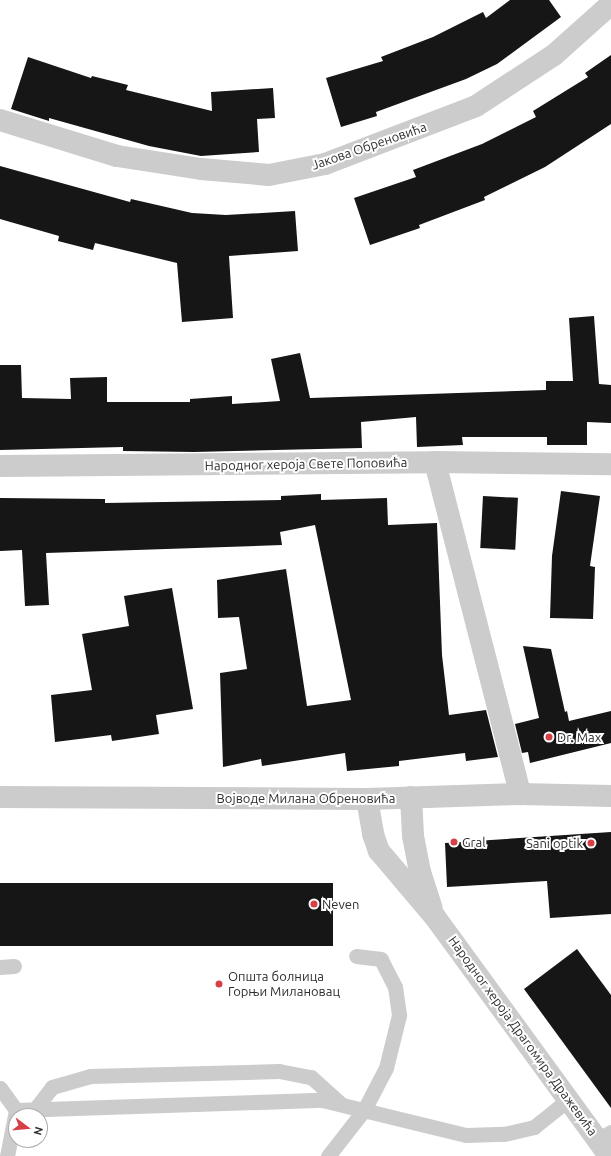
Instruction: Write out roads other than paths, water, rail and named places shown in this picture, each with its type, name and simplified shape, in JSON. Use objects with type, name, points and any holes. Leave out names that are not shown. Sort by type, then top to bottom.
[{"type":"street","name":"Јакова Обреновића","points":[[0,120],[117,156],[201,169],[269,176],[325,164],[476,106],[554,55],[611,4]]},
{"type":"street","name":"Народног хероја Свете Поповића","points":[[0,466],[435,462],[611,464]]},
{"type":"street","points":[[435,462],[520,794]]},
{"type":"street","name":"Војводе Милана Обреновића","points":[[0,797],[367,799],[520,794],[611,796]]},
{"type":"street","name":"Народног хероја Драгомира Дражевића","points":[[411,797],[413,836],[420,872],[435,917]]},
{"type":"street","name":"Народног хероја Драгомира Дражевића","points":[[367,799],[373,834],[379,851],[435,917],[569,1099],[606,1142]]},
{"type":"lane","points":[[328,1156],[364,1110],[386,1068],[399,1015],[395,987],[381,959],[356,956]]},
{"type":"lane","points":[[36,1108],[52,1087],[90,1076],[279,1071],[311,1077],[341,1105]]},
{"type":"lane","points":[[0,1088],[15,1108]]},
{"type":"lane","points":[[48,1109],[322,1100],[466,1136],[504,1134],[534,1127],[569,1099]]},
{"type":"place","name":"Dr. Max","points":[[549,737]]},
{"type":"place","name":"Gral","points":[[454,842]]},
{"type":"place","name":"Sani optik","points":[[591,843]]},
{"type":"place","name":"Neven","points":[[314,904]]},
{"type":"place","name":"Општа болница Горњи Милановац","points":[[219,984]]}]
